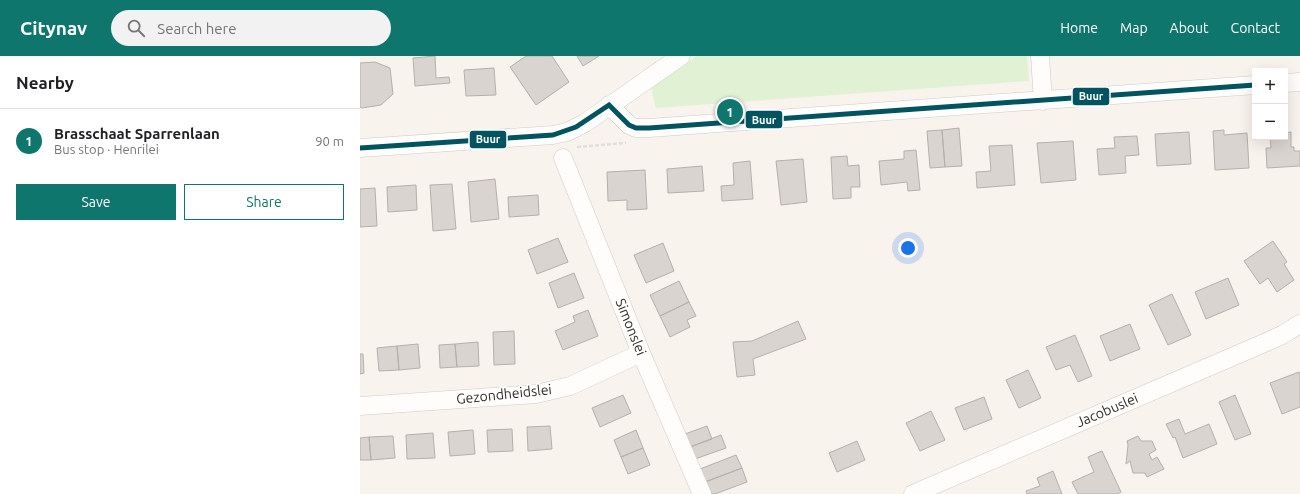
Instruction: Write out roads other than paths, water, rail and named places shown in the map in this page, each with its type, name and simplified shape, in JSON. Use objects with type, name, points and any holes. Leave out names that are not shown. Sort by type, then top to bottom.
[{"type":"street","points":[[360,148],[568,132],[585,123],[680,56]]},
{"type":"street","points":[[1040,56],[1043,101]]},
{"type":"street","points":[[1288,83],[1300,82]]},
{"type":"street","points":[[609,105],[629,125],[636,128],[649,128],[1252,86]]},
{"type":"street","name":"Simonslei","points":[[563,158],[641,353],[702,494]]},
{"type":"street","name":"Jacobuslei","points":[[912,494],[1262,344],[1300,324]]},
{"type":"street","name":"Gezondheidslei","points":[[360,406],[536,394],[570,386],[641,353]]},
{"type":"place","name":"Brasschaat Sparrenlaan","points":[[730,112]]}]
